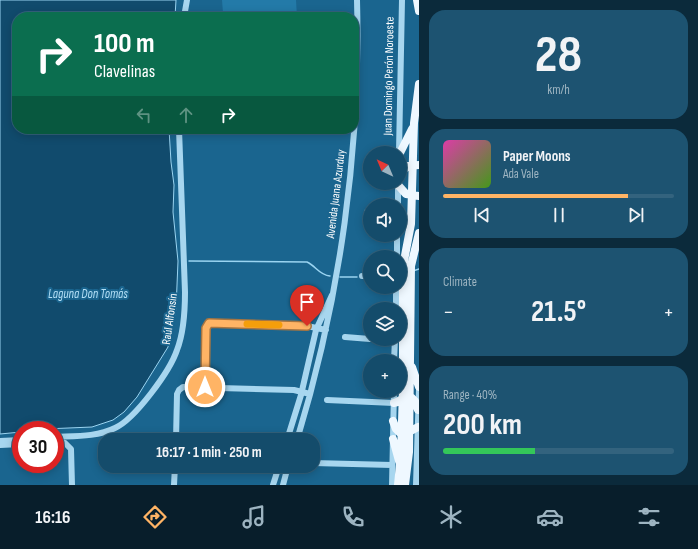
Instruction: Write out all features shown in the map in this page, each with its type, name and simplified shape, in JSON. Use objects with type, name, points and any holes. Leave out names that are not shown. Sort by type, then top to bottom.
[{"type":"main road","points":[[417,0],[419,11]]},
{"type":"main road","points":[[405,354],[403,266],[416,196],[414,123],[419,84]]},
{"type":"main road","points":[[402,146],[414,123]]},
{"type":"main road","points":[[403,190],[405,193],[416,196]]},
{"type":"main road","points":[[407,388],[410,363],[409,337],[411,266],[419,233]]},
{"type":"main road","points":[[410,363],[419,388]]},
{"type":"main road","points":[[407,397],[416,401],[418,410]]},
{"type":"main road","points":[[394,403],[404,398]]},
{"type":"main road","points":[[405,485],[406,398]]},
{"type":"main road","points":[[393,421],[396,429],[406,433]]},
{"type":"main road","points":[[396,465],[406,433],[418,427]]},
{"type":"main road","points":[[393,439],[398,485]]},
{"type":"street","points":[[185,12],[187,0]]},
{"type":"street","name":"Avenida Juana Azurduy","points":[[357,0],[357,12]]},
{"type":"street","name":"Juan Domingo Perón Noroeste","points":[[399,146],[402,0]]},
{"type":"street","name":"Raúl Alfonsín","points":[[64,437],[98,434],[113,430],[123,424],[140,408],[167,369],[177,350],[185,292],[179,134]]},
{"type":"street","name":"Avenida Juana Azurduy","points":[[298,433],[310,394],[332,308],[332,294],[344,227],[354,134]]},
{"type":"street","name":"Avenida Juana Azurduy","points":[[289,433],[302,391],[317,328],[332,294]]},
{"type":"street","points":[[205,387],[206,328],[208,324],[213,322],[317,328],[326,330]]},
{"type":"street","points":[[345,337],[363,338]]},
{"type":"street","points":[[176,433],[177,394],[180,389],[184,387],[302,391],[310,394]]},
{"type":"street","points":[[416,485],[419,388]]},
{"type":"street","points":[[393,439],[394,398]]},
{"type":"street","points":[[327,400],[394,403]]},
{"type":"street","points":[[0,441],[12,440]]},
{"type":"street","points":[[64,443],[68,445],[72,454],[72,485]]},
{"type":"street","points":[[0,446],[12,445]]},
{"type":"street","points":[[320,463],[396,465],[392,485]]},
{"type":"street","points":[[174,485],[175,473]]},
{"type":"street","points":[[273,485],[277,473]]},
{"type":"street","points":[[283,485],[286,473]]},
{"type":"shaded area","points":[[222,0],[296,0],[297,12],[223,12]]},
{"type":"water","name":"Laguna Don Tomás","points":[[0,0],[176,0],[175,12],[12,12],[12,134],[169,134],[174,185],[173,212],[178,261],[176,309],[168,347],[137,397],[124,412],[113,420],[92,427],[64,428],[64,421],[12,421],[12,433],[0,434]]},
{"type":"waterway","points":[[189,261],[307,262],[323,274],[330,276]]},
{"type":"waterway","points":[[413,271],[419,269]]},
{"type":"waterway","points":[[340,277],[357,277]]},
{"type":"slow traffic","points":[[247,324],[279,325]]},
{"type":"route","points":[[205,387],[206,328],[210,322],[307,326]]}]
